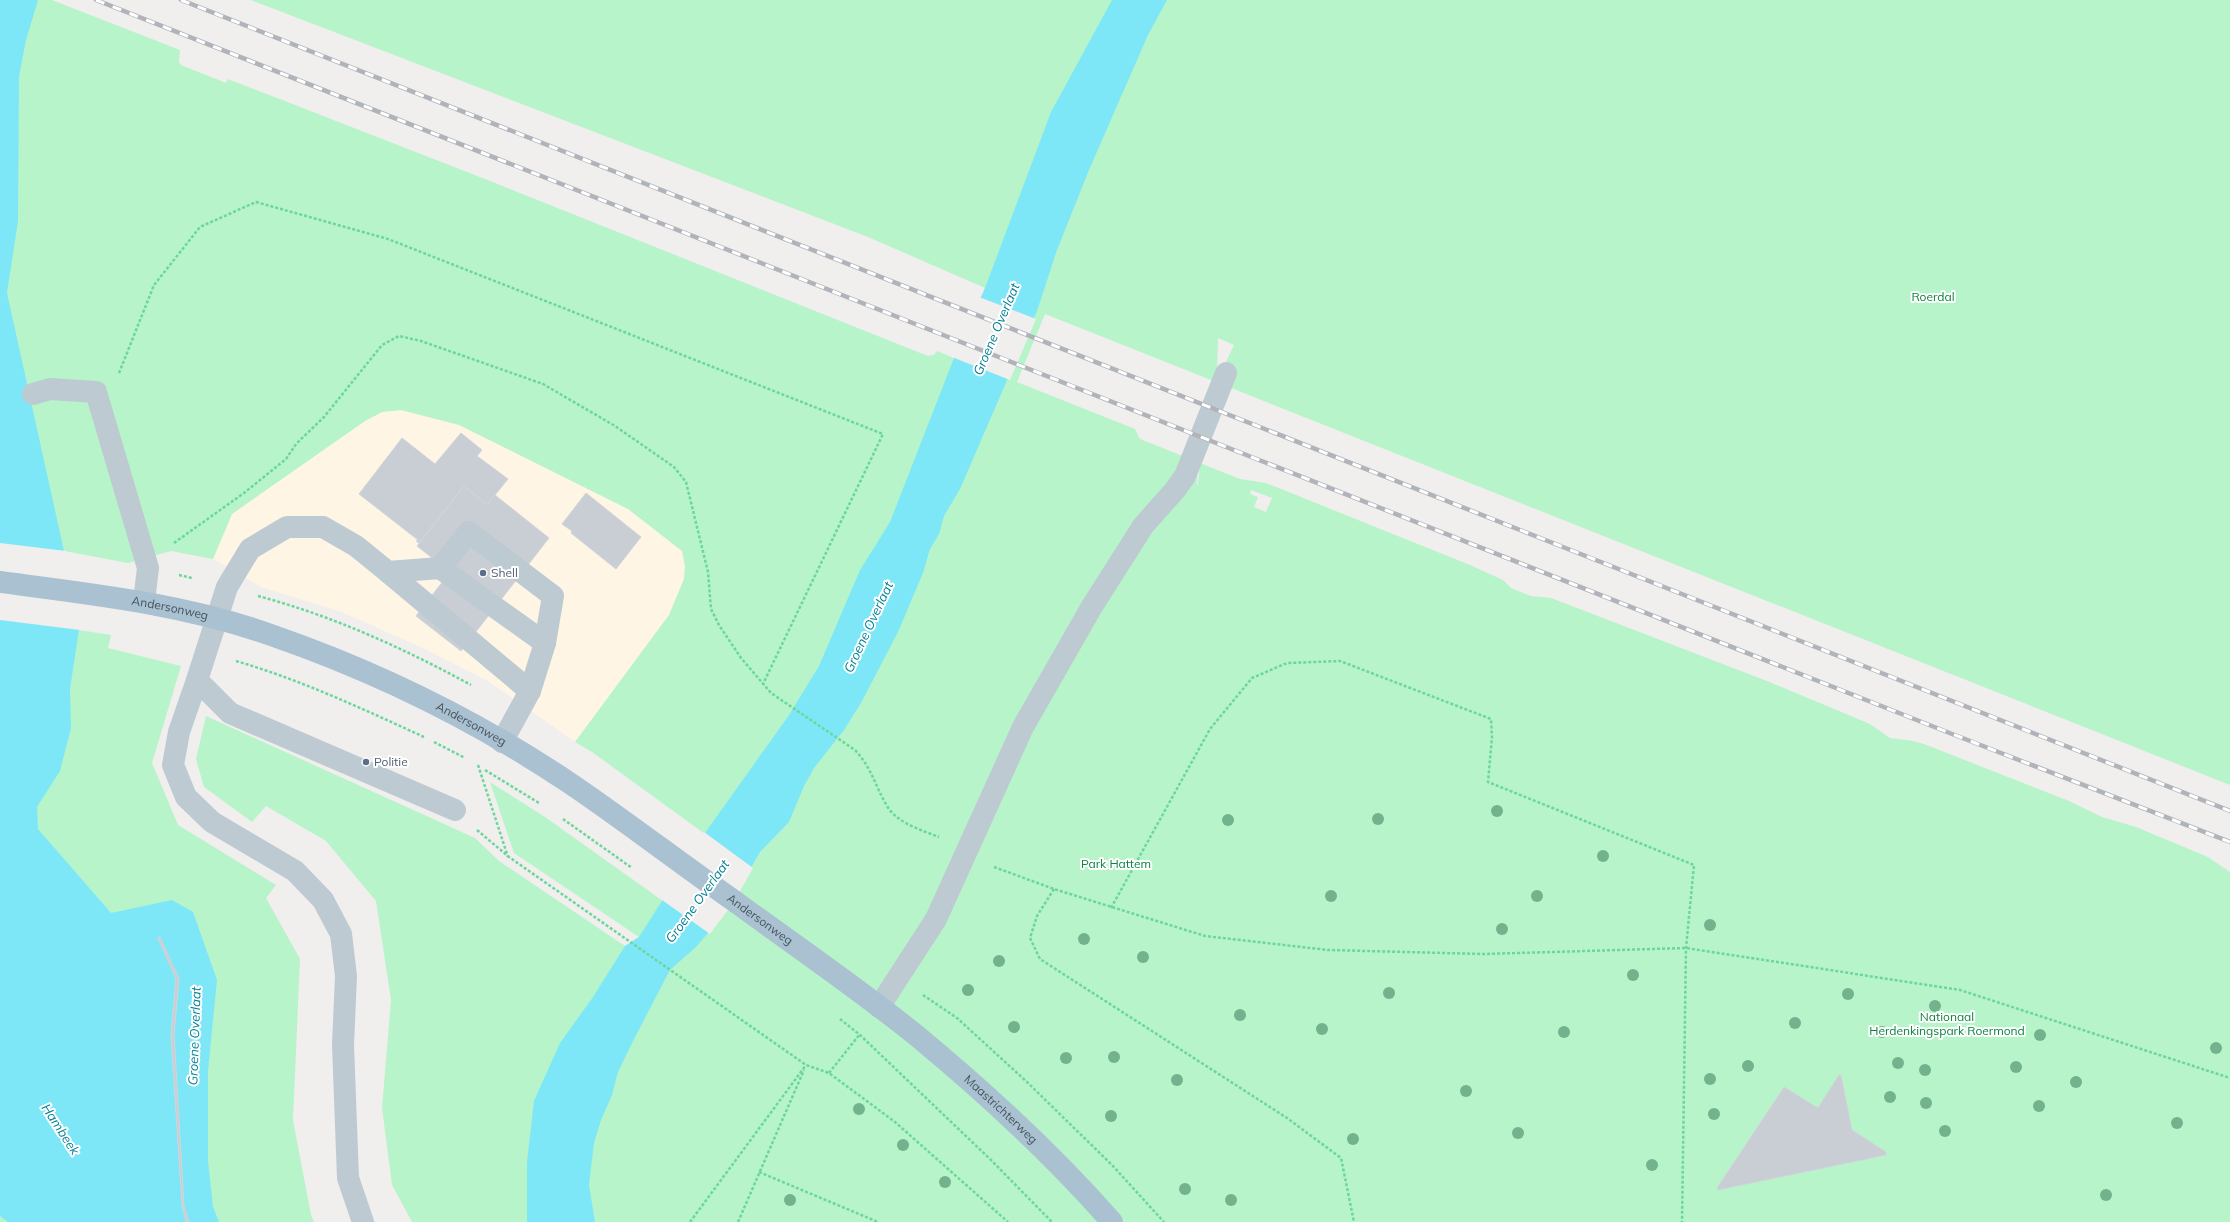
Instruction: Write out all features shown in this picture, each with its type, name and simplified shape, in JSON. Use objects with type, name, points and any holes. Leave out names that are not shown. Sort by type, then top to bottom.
[{"type":"main road","name":"Andersonweg","points":[[0,582],[144,602],[216,619],[266,633],[315,651],[386,682],[453,715],[502,742],[570,783],[879,1007]]},
{"type":"main road","name":"Maastrichterweg","points":[[879,1007],[981,1091],[1044,1151],[1112,1222]]},
{"type":"lane","points":[[879,1007],[936,919],[1023,727],[1091,608],[1143,526],[1175,490],[1185,476],[1226,373]]},
{"type":"lane","points":[[33,394],[50,389],[96,392],[148,568],[144,602]]},
{"type":"lane","points":[[363,1222],[348,1178],[343,1045],[346,976],[341,934],[323,900],[294,871],[212,822],[186,797],[173,765],[179,732],[227,587],[250,549],[287,527],[322,527],[356,546],[530,691]]},
{"type":"lane","points":[[440,568],[469,532],[553,596],[545,643],[530,691],[502,742]]},
{"type":"lane","points":[[388,572],[440,568],[545,643]]},
{"type":"lane","points":[[197,680],[230,713],[455,810]]},
{"type":"path","points":[[116,379],[154,284],[200,227],[256,202],[388,239],[883,434],[762,684]]},
{"type":"path","points":[[148,568],[159,553],[244,493],[286,459],[296,444],[324,417],[382,346],[399,336],[420,340],[543,384],[615,426],[674,467],[686,482],[694,509],[708,572],[711,609],[718,625],[741,658],[762,684],[782,702],[855,750],[866,762],[887,806],[898,818],[917,828],[955,843],[965,856],[1054,890],[1205,936],[1328,950],[1484,954],[1686,948],[1960,990],[2230,1078]]},
{"type":"path","points":[[205,651],[268,671],[354,705],[426,738]]},
{"type":"path","points":[[1111,908],[1210,729],[1252,678],[1287,663],[1340,661],[1490,719],[1492,737],[1488,782],[1694,865],[1686,948],[1682,1222]]},
{"type":"path","points":[[433,741],[478,765],[544,806]]},
{"type":"path","points":[[478,765],[508,857]]},
{"type":"path","points":[[455,810],[513,861],[796,1056],[806,1065],[829,1073],[894,1122],[1008,1222]]},
{"type":"path","points":[[1054,890],[1037,916],[1030,938],[1040,959],[1287,1118],[1341,1158],[1354,1222]]},
{"type":"path","points":[[838,1017],[860,1035],[991,1160],[1052,1222]]},
{"type":"path","points":[[829,1073],[860,1035]]},
{"type":"path","points":[[738,1222],[806,1065]]},
{"type":"path","points":[[690,1222],[806,1065]]},
{"type":"path","points":[[760,1172],[878,1222]]},
{"type":"shaded area","points":[[401,410],[459,425],[628,509],[682,551],[685,566],[684,579],[669,615],[575,742],[488,681],[421,647],[339,611],[261,587],[213,559],[232,514],[365,421],[382,412]]},
{"type":"green space","points":[[0,0],[52,0],[180,50],[179,62],[181,65],[226,83],[228,79],[485,179],[928,356],[934,355],[937,351],[954,358],[951,365],[985,288],[868,237],[251,0],[2230,0],[2230,785],[1045,314],[1017,382],[1135,429],[1140,439],[1198,462],[1197,485],[1200,463],[1240,479],[1266,483],[1470,565],[1503,580],[1511,588],[1518,591],[1531,596],[1551,598],[1767,681],[1870,724],[1890,738],[1924,744],[2069,801],[2102,817],[2136,827],[2208,857],[2230,872],[2230,1222],[412,1222],[392,1185],[382,1108],[391,1000],[376,901],[326,841],[266,806],[252,822],[204,787],[196,759],[206,716],[475,838],[499,861],[625,946],[639,937],[514,853],[490,782],[545,817],[663,901],[705,834],[592,752],[575,742],[669,615],[684,579],[685,566],[682,551],[628,509],[459,425],[401,410],[382,412],[365,421],[232,514],[213,559],[171,551],[128,563],[64,551],[79,630],[111,635],[108,648],[181,666],[152,763],[178,825],[276,885],[266,898],[300,959],[293,1120],[311,1215],[314,1222],[0,1222]],"holes":[[[1218,338],[1234,345],[1217,381]],[[1251,490],[1272,498],[1266,512],[1254,507],[1258,497],[1250,494]]]},
{"type":"water","points":[[0,0],[38,0],[26,40],[19,77],[18,221],[7,293],[64,551],[79,630],[70,689],[71,728],[60,771],[37,807],[38,829],[111,913],[172,900],[193,912],[217,980],[208,1071],[208,1161],[213,1207],[219,1222],[189,1222],[184,1206],[174,1034],[179,979],[160,937],[158,938],[176,979],[171,1034],[182,1206],[186,1222],[8,1222],[0,1216]]},
{"type":"water","name":"Groene Overlaat","points":[[1112,0],[1167,0],[1148,35],[1089,170],[1057,250],[1037,311],[960,489],[944,516],[939,534],[930,549],[923,573],[898,632],[861,703],[844,730],[814,768],[804,786],[789,822],[760,852],[725,913],[696,947],[670,970],[634,1039],[618,1072],[612,1095],[601,1120],[594,1143],[589,1185],[595,1222],[527,1222],[527,1162],[534,1101],[560,1043],[593,997],[625,946],[639,937],[705,833],[789,715],[819,666],[860,570],[890,522],[954,358],[985,288],[1051,112]]},
{"type":"pier","points":[[979,297],[1036,319],[1010,380],[952,357]]},
{"type":"pier","points":[[0,543],[66,551],[80,630],[0,620]]},
{"type":"pier","points":[[704,832],[753,868],[734,902],[710,934],[662,900]]},
{"type":"building","points":[[461,433],[482,450],[477,456],[508,479],[487,505],[464,486],[419,543],[416,541],[418,540],[359,494],[402,438],[435,464]]},
{"type":"building","points":[[464,486],[487,505],[495,495],[549,538],[461,651],[416,616],[450,572],[417,546]]},
{"type":"building","points":[[586,493],[641,537],[616,569],[562,524]]},
{"type":"building","points":[[160,937],[179,979],[174,1034],[184,1206],[189,1222],[186,1222],[182,1206],[171,1034],[176,979],[158,938]]},
{"type":"building","points":[[1839,1075],[1841,1075],[1852,1130],[1886,1152],[1886,1155],[1718,1190],[1717,1188],[1784,1087],[1818,1108]]},
{"type":"railway","points":[[96,0],[1947,732],[2230,842]]},
{"type":"railway","points":[[181,0],[2230,811]]},
{"type":"place","name":"Shell","points":[[483,573]]},
{"type":"place","name":"Politie","points":[[366,762]]},
{"type":"park label","name":"Roerdal","points":[[1933,297]]},
{"type":"park label","name":"Park Hattem","points":[[1116,864]]},
{"type":"park label","name":"Nationaal Herdenkingspark Roermond","points":[[1947,1024]]},
{"type":"water label","name":"Hambeek","points":[[61,1129]]}]
